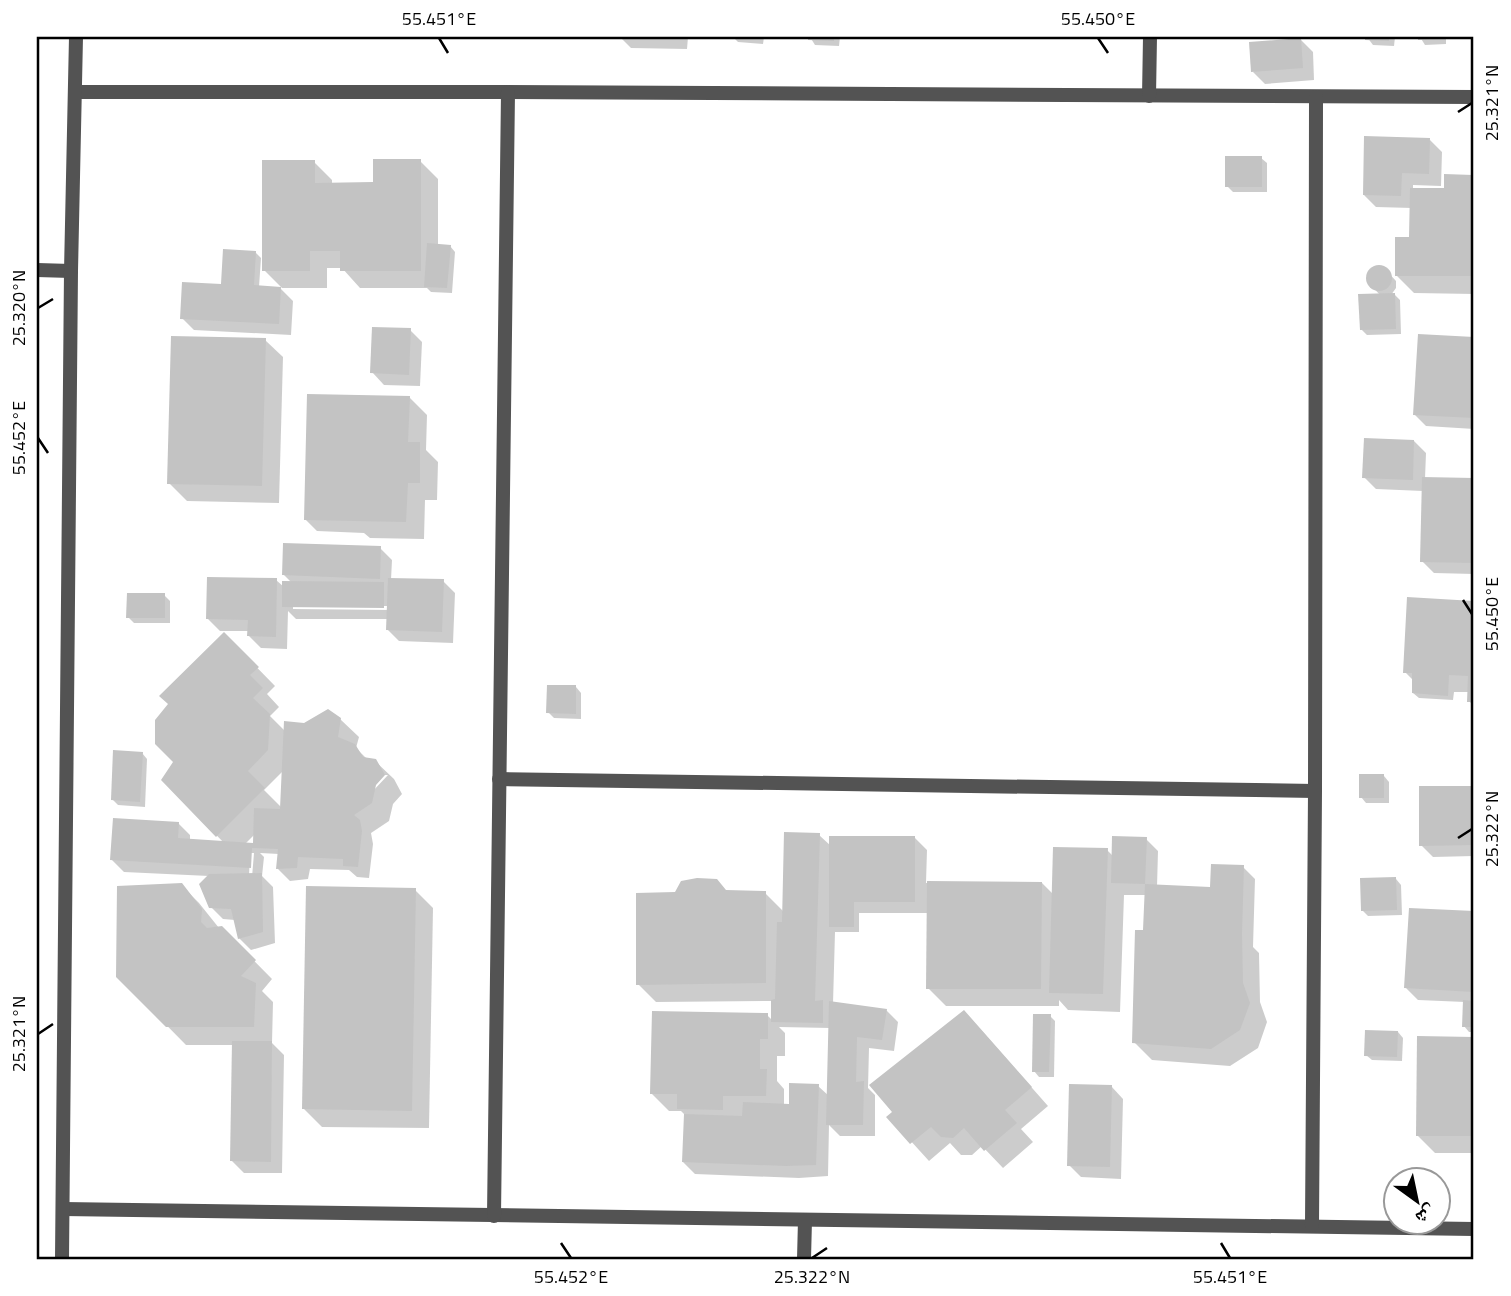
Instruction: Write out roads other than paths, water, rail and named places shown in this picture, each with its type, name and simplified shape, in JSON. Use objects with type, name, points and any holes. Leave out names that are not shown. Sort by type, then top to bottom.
[{"type":"street","points":[[62,1259],[71,271],[76,37]]},
{"type":"street","points":[[1149,96],[1150,37]]},
{"type":"street","points":[[76,92],[1474,97]]},
{"type":"street","points":[[494,1216],[508,92]]},
{"type":"street","points":[[1312,1226],[1316,97]]},
{"type":"street","points":[[37,270],[71,271]]},
{"type":"street","points":[[499,779],[1315,791]]},
{"type":"street","points":[[63,1209],[1474,1229]]},
{"type":"street","points":[[804,1259],[805,1220]]}]
